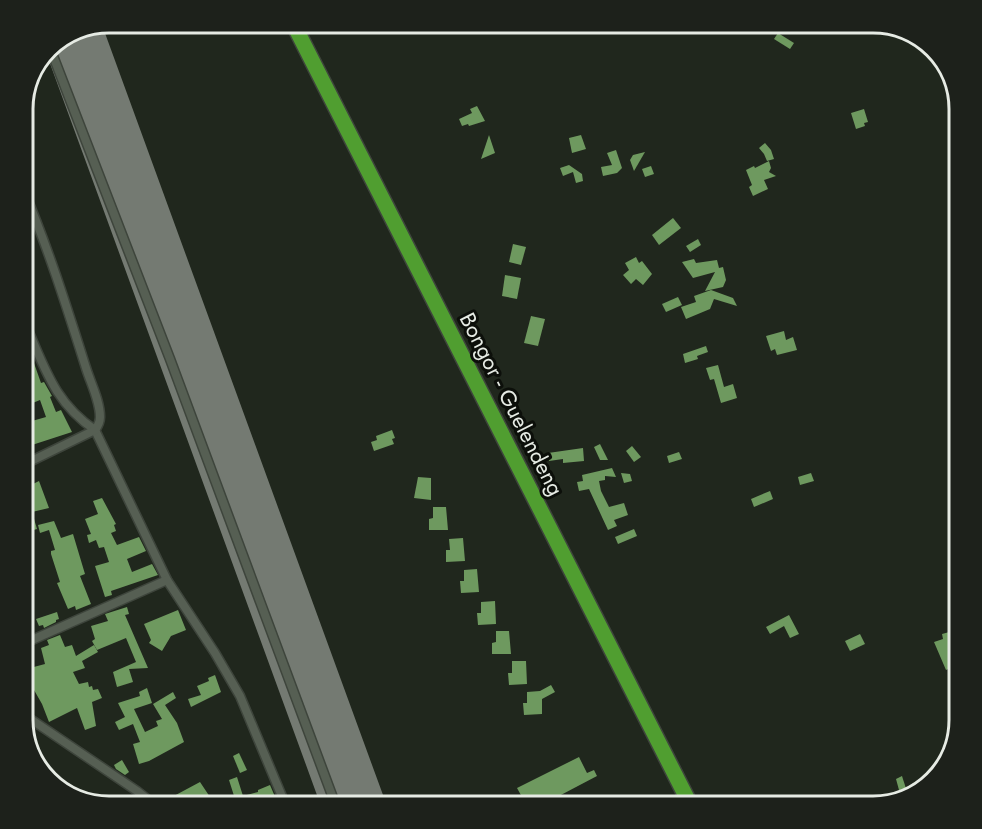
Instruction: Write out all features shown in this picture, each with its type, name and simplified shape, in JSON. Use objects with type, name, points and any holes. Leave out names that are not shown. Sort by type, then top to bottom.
[{"type":"highway","name":"Bongor - Guelendeng","points":[[299,33],[685,796]]},
{"type":"street","points":[[54,58],[170,359],[332,796]]},
{"type":"street","points":[[33,213],[97,400],[100,416],[100,423],[95,430],[33,460]]},
{"type":"street","points":[[33,340],[60,398],[73,414],[95,430],[167,580],[215,652],[240,696],[281,796]]},
{"type":"street","points":[[33,640],[167,580]]},
{"type":"street","points":[[33,721],[142,796]]},
{"type":"building","points":[[778,33],[794,43],[790,49],[774,39]]},
{"type":"building","points":[[477,106],[485,121],[462,126],[459,119],[472,113],[470,109]]},
{"type":"building","points":[[864,109],[868,122],[864,123],[865,126],[856,129],[851,113]]},
{"type":"building","points":[[489,135],[495,153],[481,159]]},
{"type":"building","points":[[581,135],[586,149],[572,153],[569,138]]},
{"type":"building","points":[[765,143],[774,159],[767,161],[759,148]]},
{"type":"building","points":[[616,150],[622,168],[617,173],[603,176],[601,167],[612,165],[607,153]]},
{"type":"building","points":[[645,152],[634,171],[630,160],[633,155]]},
{"type":"building","points":[[769,161],[771,168],[769,172],[776,176],[764,180],[768,189],[753,196],[749,187],[752,185],[746,170]]},
{"type":"building","points":[[569,165],[582,174],[583,181],[576,183],[573,172],[563,176],[560,168]]},
{"type":"building","points":[[651,166],[654,174],[645,177],[642,169]]},
{"type":"building","points":[[673,218],[681,228],[659,245],[652,235]]},
{"type":"building","points":[[698,239],[701,245],[690,252],[686,246]]},
{"type":"building","points":[[513,244],[526,247],[521,265],[509,262]]},
{"type":"building","points":[[636,257],[639,263],[642,261],[652,274],[643,285],[636,279],[631,284],[623,275],[629,270],[625,263]]},
{"type":"building","points":[[694,259],[696,263],[717,260],[719,268],[723,267],[726,280],[723,287],[705,291],[715,272],[693,278],[682,262]]},
{"type":"building","points":[[505,275],[521,278],[517,299],[502,296]]},
{"type":"building","points":[[711,290],[733,298],[737,306],[714,299],[710,309],[686,319],[681,307],[696,302],[694,296]]},
{"type":"building","points":[[678,297],[682,305],[666,312],[662,304]]},
{"type":"building","points":[[531,316],[545,319],[538,346],[524,343]]},
{"type":"building","points":[[784,331],[786,340],[793,337],[797,350],[777,355],[775,349],[771,351],[766,336]]},
{"type":"building","points":[[706,346],[708,352],[697,356],[698,359],[685,363],[683,354]]},
{"type":"building","points":[[33,360],[41,383],[44,382],[52,396],[50,397],[56,412],[61,410],[72,432],[33,445],[33,421],[46,417],[40,400],[33,403]]},
{"type":"building","points":[[718,365],[724,387],[733,384],[737,398],[721,403],[714,379],[710,380],[706,368]]},
{"type":"building","points":[[392,430],[395,438],[392,439],[394,444],[374,451],[371,442],[377,440],[376,436]]},
{"type":"building","points":[[600,444],[608,460],[600,460],[594,447]]},
{"type":"building","points":[[632,446],[641,457],[634,462],[626,451]]},
{"type":"building","points":[[583,448],[584,461],[563,463],[563,459],[549,461],[548,453]]},
{"type":"building","points":[[679,452],[682,459],[669,463],[667,456]]},
{"type":"building","points":[[612,468],[616,477],[605,476],[605,480],[599,481],[601,491],[609,507],[624,503],[628,515],[614,520],[617,526],[608,530],[589,489],[579,491],[577,482],[583,481],[582,475]]},
{"type":"building","points":[[621,473],[630,474],[632,481],[624,483]]},
{"type":"building","points":[[811,473],[814,481],[800,485],[798,477]]},
{"type":"building","points":[[418,477],[431,478],[431,500],[414,498]]},
{"type":"building","points":[[39,481],[49,508],[33,512],[33,484]]},
{"type":"building","points":[[770,491],[773,499],[754,507],[751,499]]},
{"type":"building","points":[[102,498],[116,524],[114,525],[116,531],[111,533],[117,545],[139,537],[146,551],[127,559],[132,572],[152,564],[158,575],[111,591],[112,595],[105,597],[95,566],[109,562],[104,547],[99,548],[96,540],[89,543],[87,535],[91,534],[85,519],[98,514],[93,501]]},
{"type":"building","points":[[433,507],[446,507],[448,530],[429,530],[429,519],[433,518]]},
{"type":"building","points":[[33,515],[37,529],[33,530]]},
{"type":"building","points":[[54,521],[61,538],[73,534],[85,574],[80,576],[91,604],[76,610],[75,606],[68,609],[57,583],[60,582],[51,554],[51,551],[55,550],[49,530],[40,533],[38,525]]},
{"type":"building","points":[[634,529],[637,536],[618,544],[615,537]]},
{"type":"building","points":[[463,538],[465,561],[446,562],[446,550],[450,550],[449,539]]},
{"type":"building","points":[[477,569],[479,592],[461,593],[460,581],[464,581],[464,570]]},
{"type":"building","points":[[495,601],[496,624],[478,625],[477,613],[481,613],[481,602]]},
{"type":"building","points":[[127,607],[129,614],[125,615],[148,668],[129,669],[133,682],[117,687],[113,672],[136,662],[126,638],[97,650],[92,641],[95,639],[91,626],[108,621],[105,614]]},
{"type":"building","points":[[178,610],[186,630],[171,636],[162,651],[149,643],[151,640],[144,624]]},
{"type":"building","points":[[57,612],[59,619],[56,622],[44,628],[43,625],[39,626],[36,619]]},
{"type":"building","points":[[789,615],[799,634],[790,638],[784,626],[770,634],[766,627]]},
{"type":"building","points":[[496,631],[509,631],[511,654],[492,654],[492,643],[496,642]]},
{"type":"building","points":[[949,632],[949,669],[946,670],[934,642],[943,639],[942,634]]},
{"type":"building","points":[[860,634],[865,644],[850,651],[845,641]]},
{"type":"building","points":[[60,635],[65,647],[72,645],[76,656],[94,645],[98,652],[82,661],[85,668],[73,672],[79,684],[88,682],[89,687],[92,686],[93,690],[98,689],[102,698],[92,702],[96,726],[85,730],[77,708],[49,722],[33,688],[33,667],[45,664],[41,648],[49,645],[47,640]]},
{"type":"building","points":[[512,661],[526,661],[527,684],[509,685],[508,673],[512,673]]},
{"type":"building","points":[[215,675],[221,692],[191,707],[188,699],[201,695],[197,686],[209,681],[208,678]]},
{"type":"building","points":[[551,685],[555,692],[542,699],[542,714],[524,715],[523,703],[527,703],[527,692],[540,691]]},
{"type":"building","points":[[147,688],[152,703],[134,709],[145,732],[158,726],[156,721],[162,719],[153,704],[173,692],[176,698],[165,705],[177,723],[184,742],[139,764],[133,744],[140,742],[133,724],[119,730],[115,722],[125,717],[118,703],[140,696],[139,692]]},
{"type":"building","points":[[239,753],[247,770],[240,773],[233,756]]},
{"type":"building","points":[[579,757],[587,773],[594,770],[597,776],[559,796],[521,796],[517,788]]},
{"type":"building","points":[[122,760],[129,772],[125,775],[114,765]]},
{"type":"building","points":[[902,776],[906,788],[899,790],[896,779]]},
{"type":"building","points":[[237,777],[243,796],[234,796],[229,780]]},
{"type":"building","points":[[200,782],[209,796],[174,796]]},
{"type":"building","points":[[270,785],[275,796],[243,796],[258,792]]},
{"type":"runway","points":[[75,41],[350,796]]}]
